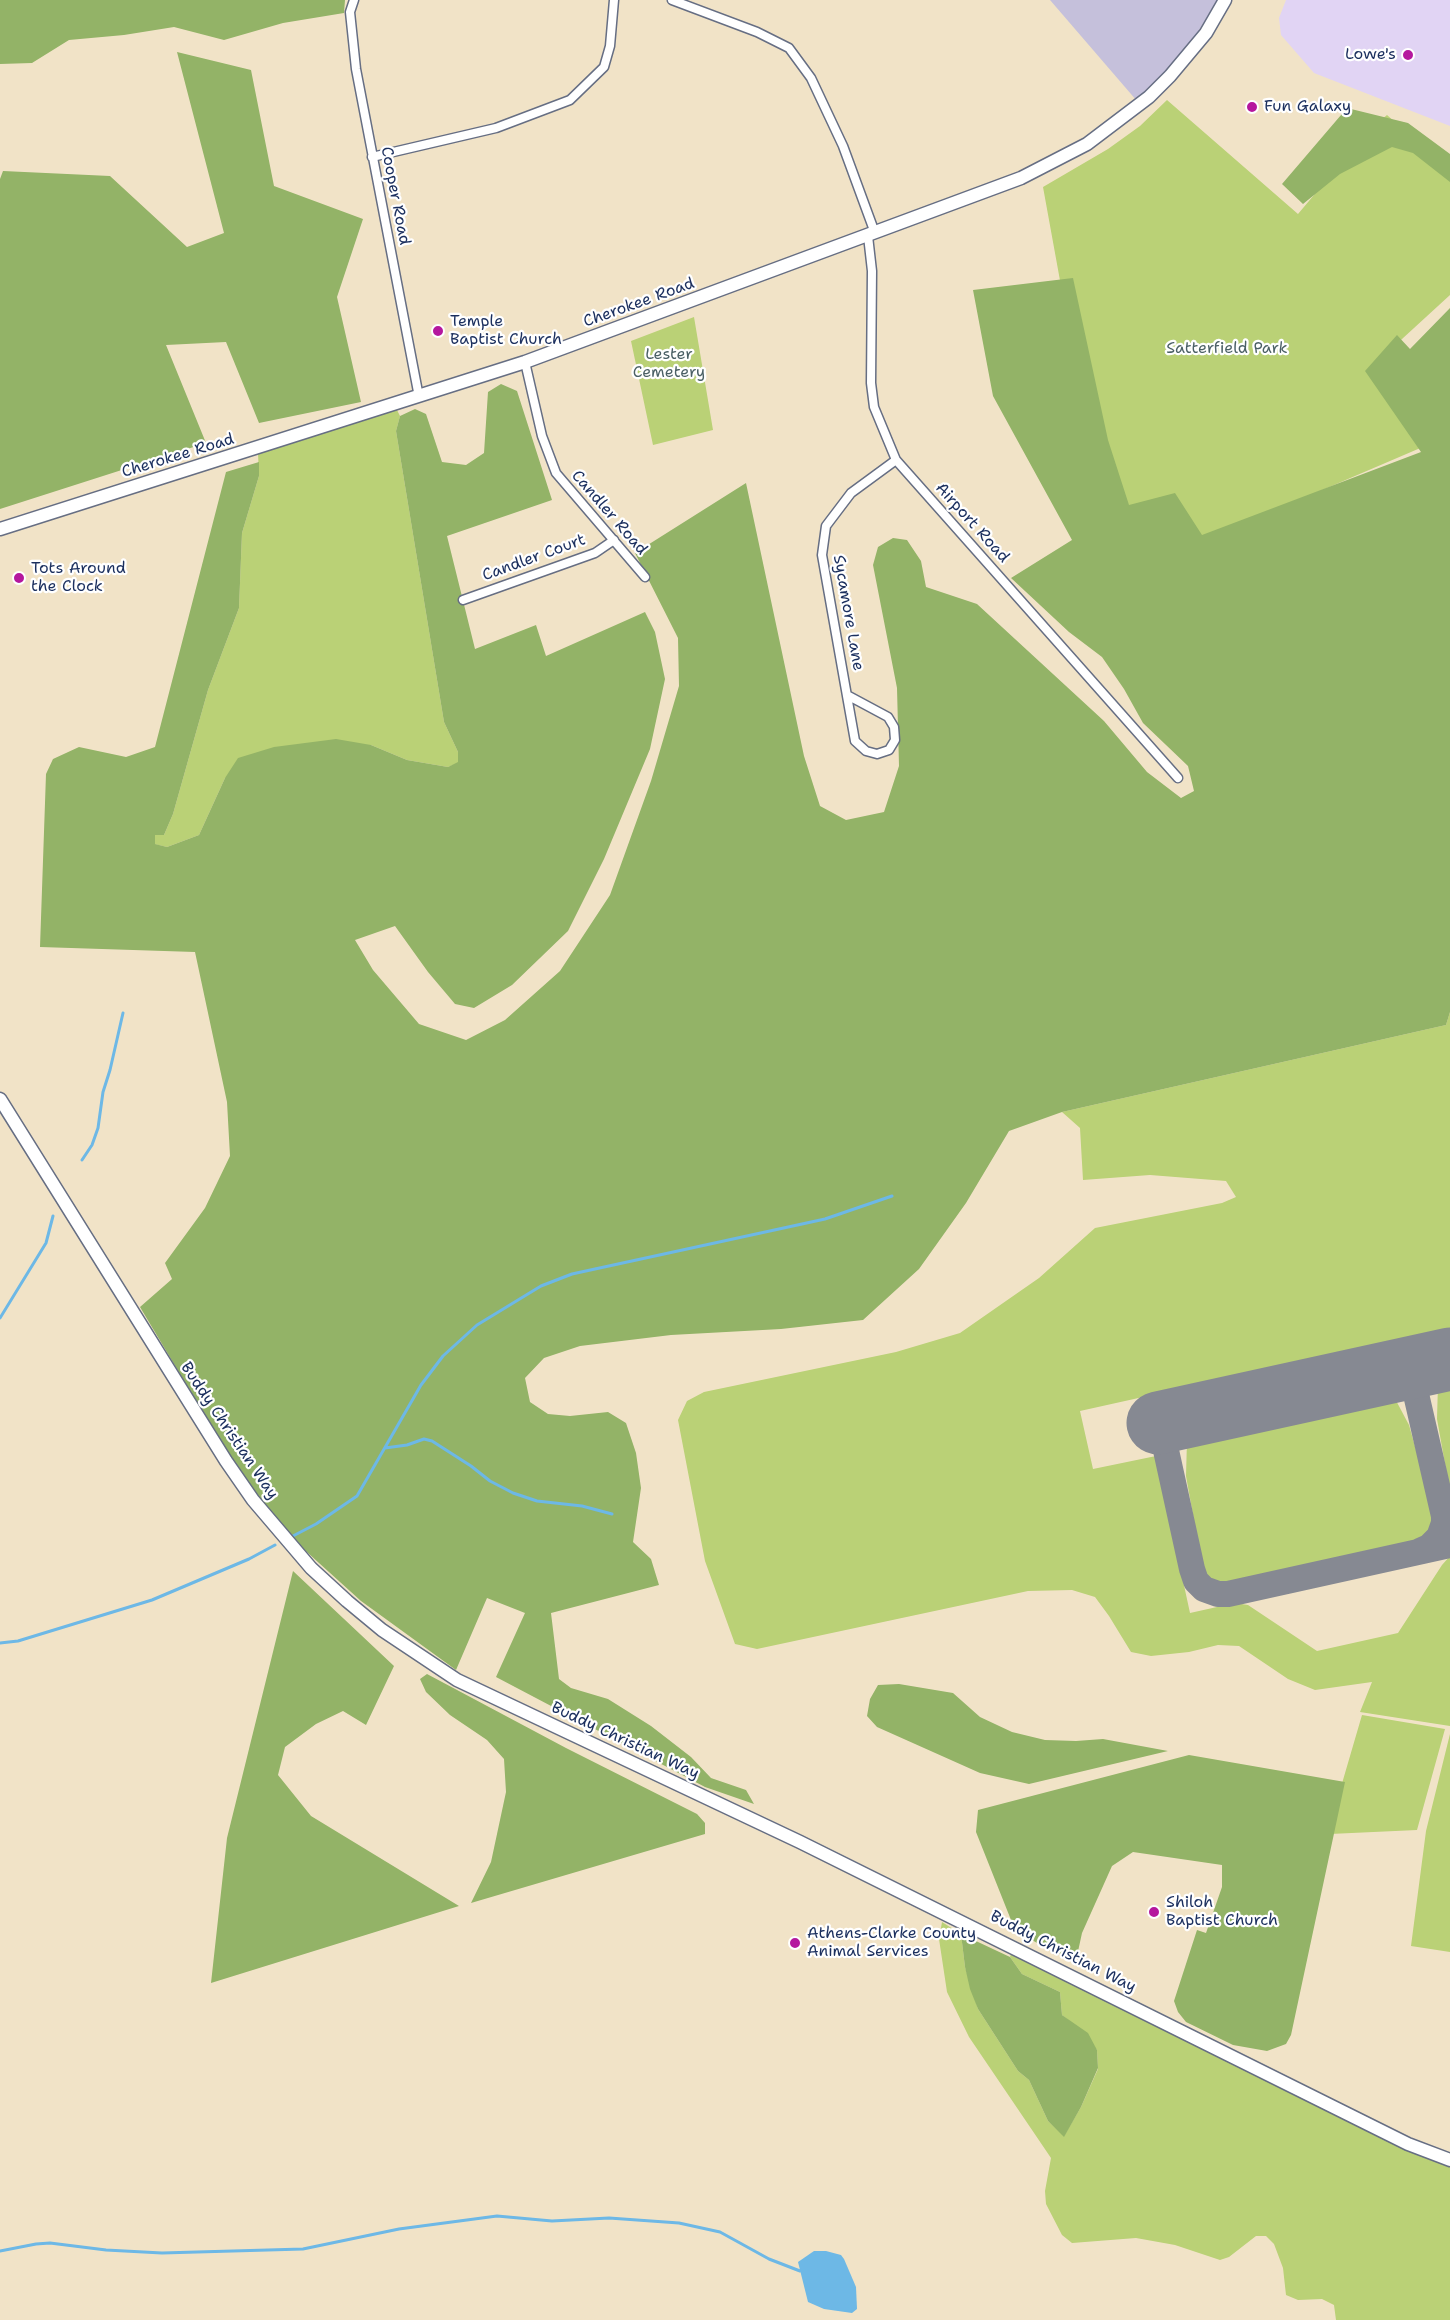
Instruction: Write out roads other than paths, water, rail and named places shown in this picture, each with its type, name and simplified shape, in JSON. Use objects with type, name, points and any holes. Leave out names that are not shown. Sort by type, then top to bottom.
[{"type":"street","name":"Cooper Road","points":[[354,0],[350,12],[372,157],[419,397]]},
{"type":"street","points":[[372,157],[496,128],[570,100],[604,67],[610,46],[614,0]]},
{"type":"street","name":"Airport Road","points":[[672,0],[758,32],[789,48],[811,78],[843,146],[871,234],[871,383],[874,407],[896,460],[1178,778]]},
{"type":"street","name":"Cherokee Road","points":[[0,529],[525,363],[1021,178],[1087,144],[1137,107],[1170,76],[1206,33],[1225,0]]},
{"type":"street","name":"Candler Road","points":[[525,363],[542,436],[556,473],[645,577]]},
{"type":"street","name":"Sycamore Lane","points":[[847,695],[888,717],[894,727],[896,740],[889,750],[877,754],[866,751],[855,741],[822,555],[826,526],[851,493],[896,460]]},
{"type":"street","name":"Candler Court","points":[[463,600],[596,553],[614,540]]},
{"type":"street","name":"Buddy Christian Way","points":[[0,1099],[226,1461],[253,1500],[311,1568],[382,1630],[457,1680],[822,1852],[1408,2144],[1450,2160]]},
{"type":"water","points":[[814,2251],[841,2255],[844,2259],[856,2287],[857,2309],[852,2313],[824,2309],[808,2302],[798,2262]]},
{"type":"waterway","points":[[82,1160],[92,1145],[98,1128],[103,1092],[123,1013]]},
{"type":"waterway","points":[[291,1537],[316,1524],[357,1496],[421,1385],[443,1356],[477,1325],[541,1286],[572,1274],[825,1219],[892,1196]]},
{"type":"waterway","points":[[0,1318],[46,1243],[53,1216]]},
{"type":"waterway","points":[[385,1448],[407,1445],[424,1439],[432,1441],[490,1481],[513,1493],[537,1501],[582,1506],[612,1514]]},
{"type":"waterway","points":[[0,1643],[18,1641],[152,1600],[249,1559],[275,1545]]},
{"type":"waterway","points":[[0,2251],[50,2243],[106,2250],[162,2253],[303,2249],[399,2229],[497,2216],[552,2221],[609,2218],[679,2223],[720,2232],[769,2259],[800,2271]]},
{"type":"place","name":"Lowe's","points":[[1408,55]]},
{"type":"place","name":"Fun Galaxy","points":[[1252,107]]},
{"type":"place","name":"Temple Baptist Church","points":[[438,331]]},
{"type":"place","name":"Tots Around the Clock","points":[[19,578]]},
{"type":"place","name":"Shiloh Baptist Church","points":[[1154,1912]]},
{"type":"place","name":"Athens-Clarke County Animal Services","points":[[795,1943]]},
{"type":"park label","name":"Satterfield Park","points":[[1227,349]]},
{"type":"park label","name":"Lester Cemetery","points":[[669,364]]}]
